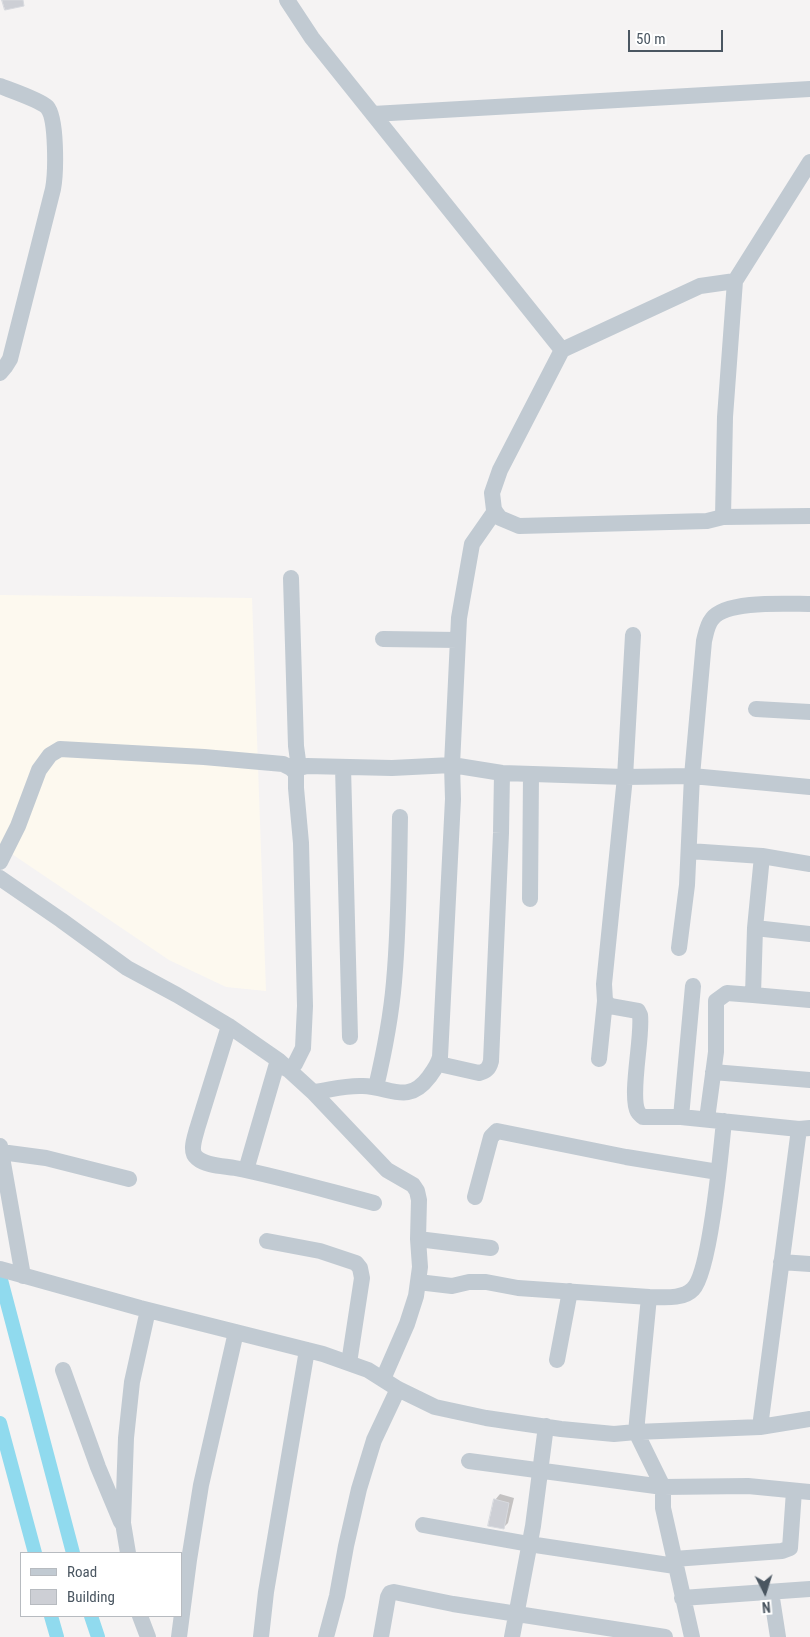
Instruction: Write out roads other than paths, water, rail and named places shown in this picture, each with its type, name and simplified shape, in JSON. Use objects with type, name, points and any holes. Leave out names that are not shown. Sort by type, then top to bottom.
[{"type":"street","points":[[287,0],[312,38],[562,350]]},
{"type":"street","points":[[0,86],[43,104],[50,112],[55,171],[53,188],[10,359],[6,368],[0,373]]},
{"type":"street","points":[[373,114],[810,89]]},
{"type":"street","points":[[724,517],[725,417],[735,281],[810,162]]},
{"type":"street","points":[[735,281],[700,286],[562,350],[500,470],[492,493],[495,511],[500,518],[519,526],[707,521],[724,517],[810,516]]},
{"type":"street","points":[[313,1092],[346,1086],[376,1087],[402,1093],[414,1092],[423,1085],[439,1064],[453,799],[452,765],[459,618],[472,544],[495,511]]},
{"type":"street","points":[[283,1065],[295,1064],[303,1048],[305,1006],[302,852],[296,746],[291,578]]},
{"type":"street","points":[[679,948],[689,851],[692,776],[707,626],[712,617],[725,610],[748,605],[810,604]]},
{"type":"street","points":[[599,1058],[605,1001],[604,984],[625,778],[633,635]]},
{"type":"street","points":[[383,639],[458,640]]},
{"type":"street","points":[[756,709],[810,712]]},
{"type":"street","points":[[0,862],[18,826],[39,770],[50,755],[60,749],[204,757],[283,764],[298,770],[307,766],[392,768],[452,765],[502,773],[625,778],[692,776],[810,787]]},
{"type":"street","points":[[343,767],[350,1037]]},
{"type":"street","points":[[439,1064],[478,1073],[485,1072],[491,1061],[502,773]]},
{"type":"street","points":[[530,774],[530,899]]},
{"type":"street","points":[[376,1087],[387,1038],[394,984],[400,817]]},
{"type":"street","points":[[689,851],[762,856],[810,864]]},
{"type":"street","points":[[753,995],[762,856]]},
{"type":"street","points":[[0,878],[128,968],[177,994],[229,1026],[283,1065],[313,1092],[387,1170],[413,1185],[417,1190],[419,1200],[418,1239],[420,1267],[416,1296],[407,1324],[383,1379]]},
{"type":"street","points":[[756,928],[810,934]]},
{"type":"street","points":[[682,1117],[693,986]]},
{"type":"street","points":[[707,1119],[716,1052],[716,1001],[727,994],[810,1000]]},
{"type":"street","points":[[605,1001],[610,1006],[638,1011],[640,1015],[635,1104],[638,1112],[643,1117],[682,1117],[804,1129],[781,1262],[760,1427]]},
{"type":"street","points":[[229,1026],[193,1144],[196,1158],[203,1162],[246,1170],[374,1203]]},
{"type":"street","points":[[246,1170],[283,1065]]},
{"type":"street","points":[[713,1072],[810,1080]]},
{"type":"street","points":[[418,1282],[452,1286],[469,1282],[486,1282],[518,1288],[649,1297],[678,1296],[693,1290],[701,1277],[708,1246],[724,1121]]},
{"type":"street","points":[[475,1197],[491,1137],[497,1131],[626,1157],[718,1172]]},
{"type":"street","points":[[129,1180],[46,1158],[0,1149],[11,1273],[307,1350],[368,1370],[398,1389],[435,1407],[486,1418],[614,1434],[760,1427],[810,1419]]},
{"type":"street","points":[[418,1239],[491,1248]]},
{"type":"street","points":[[267,1241],[320,1251],[356,1263],[360,1268],[362,1278],[349,1363]]},
{"type":"street","points":[[781,1262],[810,1264]]},
{"type":"street","points":[[556,1360],[570,1292]]},
{"type":"street","points":[[649,1297],[636,1432],[662,1487],[663,1508],[692,1637]]},
{"type":"street","points":[[128,1552],[124,1529],[126,1438],[132,1382],[148,1310]]},
{"type":"street","points":[[182,1614],[201,1485],[236,1332]]},
{"type":"street","points":[[261,1637],[266,1592],[307,1350]]},
{"type":"street","points":[[63,1370],[98,1467],[124,1529]]},
{"type":"street","points":[[326,1637],[337,1596],[359,1489],[374,1440],[398,1389]]},
{"type":"street","points":[[512,1637],[529,1544],[546,1426]]},
{"type":"street","points":[[423,1525],[529,1544],[675,1563],[782,1551],[790,1548],[802,1492],[748,1486],[662,1487],[469,1461]]},
{"type":"street","points":[[682,1598],[810,1589]]},
{"type":"street","points":[[381,1637],[388,1597],[390,1593],[394,1592],[517,1614],[583,1630],[665,1637]]},
{"type":"street","points":[[771,1592],[778,1637]]},
{"type":"street","points":[[140,1617],[148,1637]]},
{"type":"street","points":[[179,1637],[182,1617]]},
{"type":"waterway","points":[[0,1276],[73,1552]]},
{"type":"waterway","points":[[0,1423],[35,1552]]},
{"type":"waterway","points":[[51,1617],[57,1637]]},
{"type":"waterway","points":[[91,1617],[98,1637]]}]
